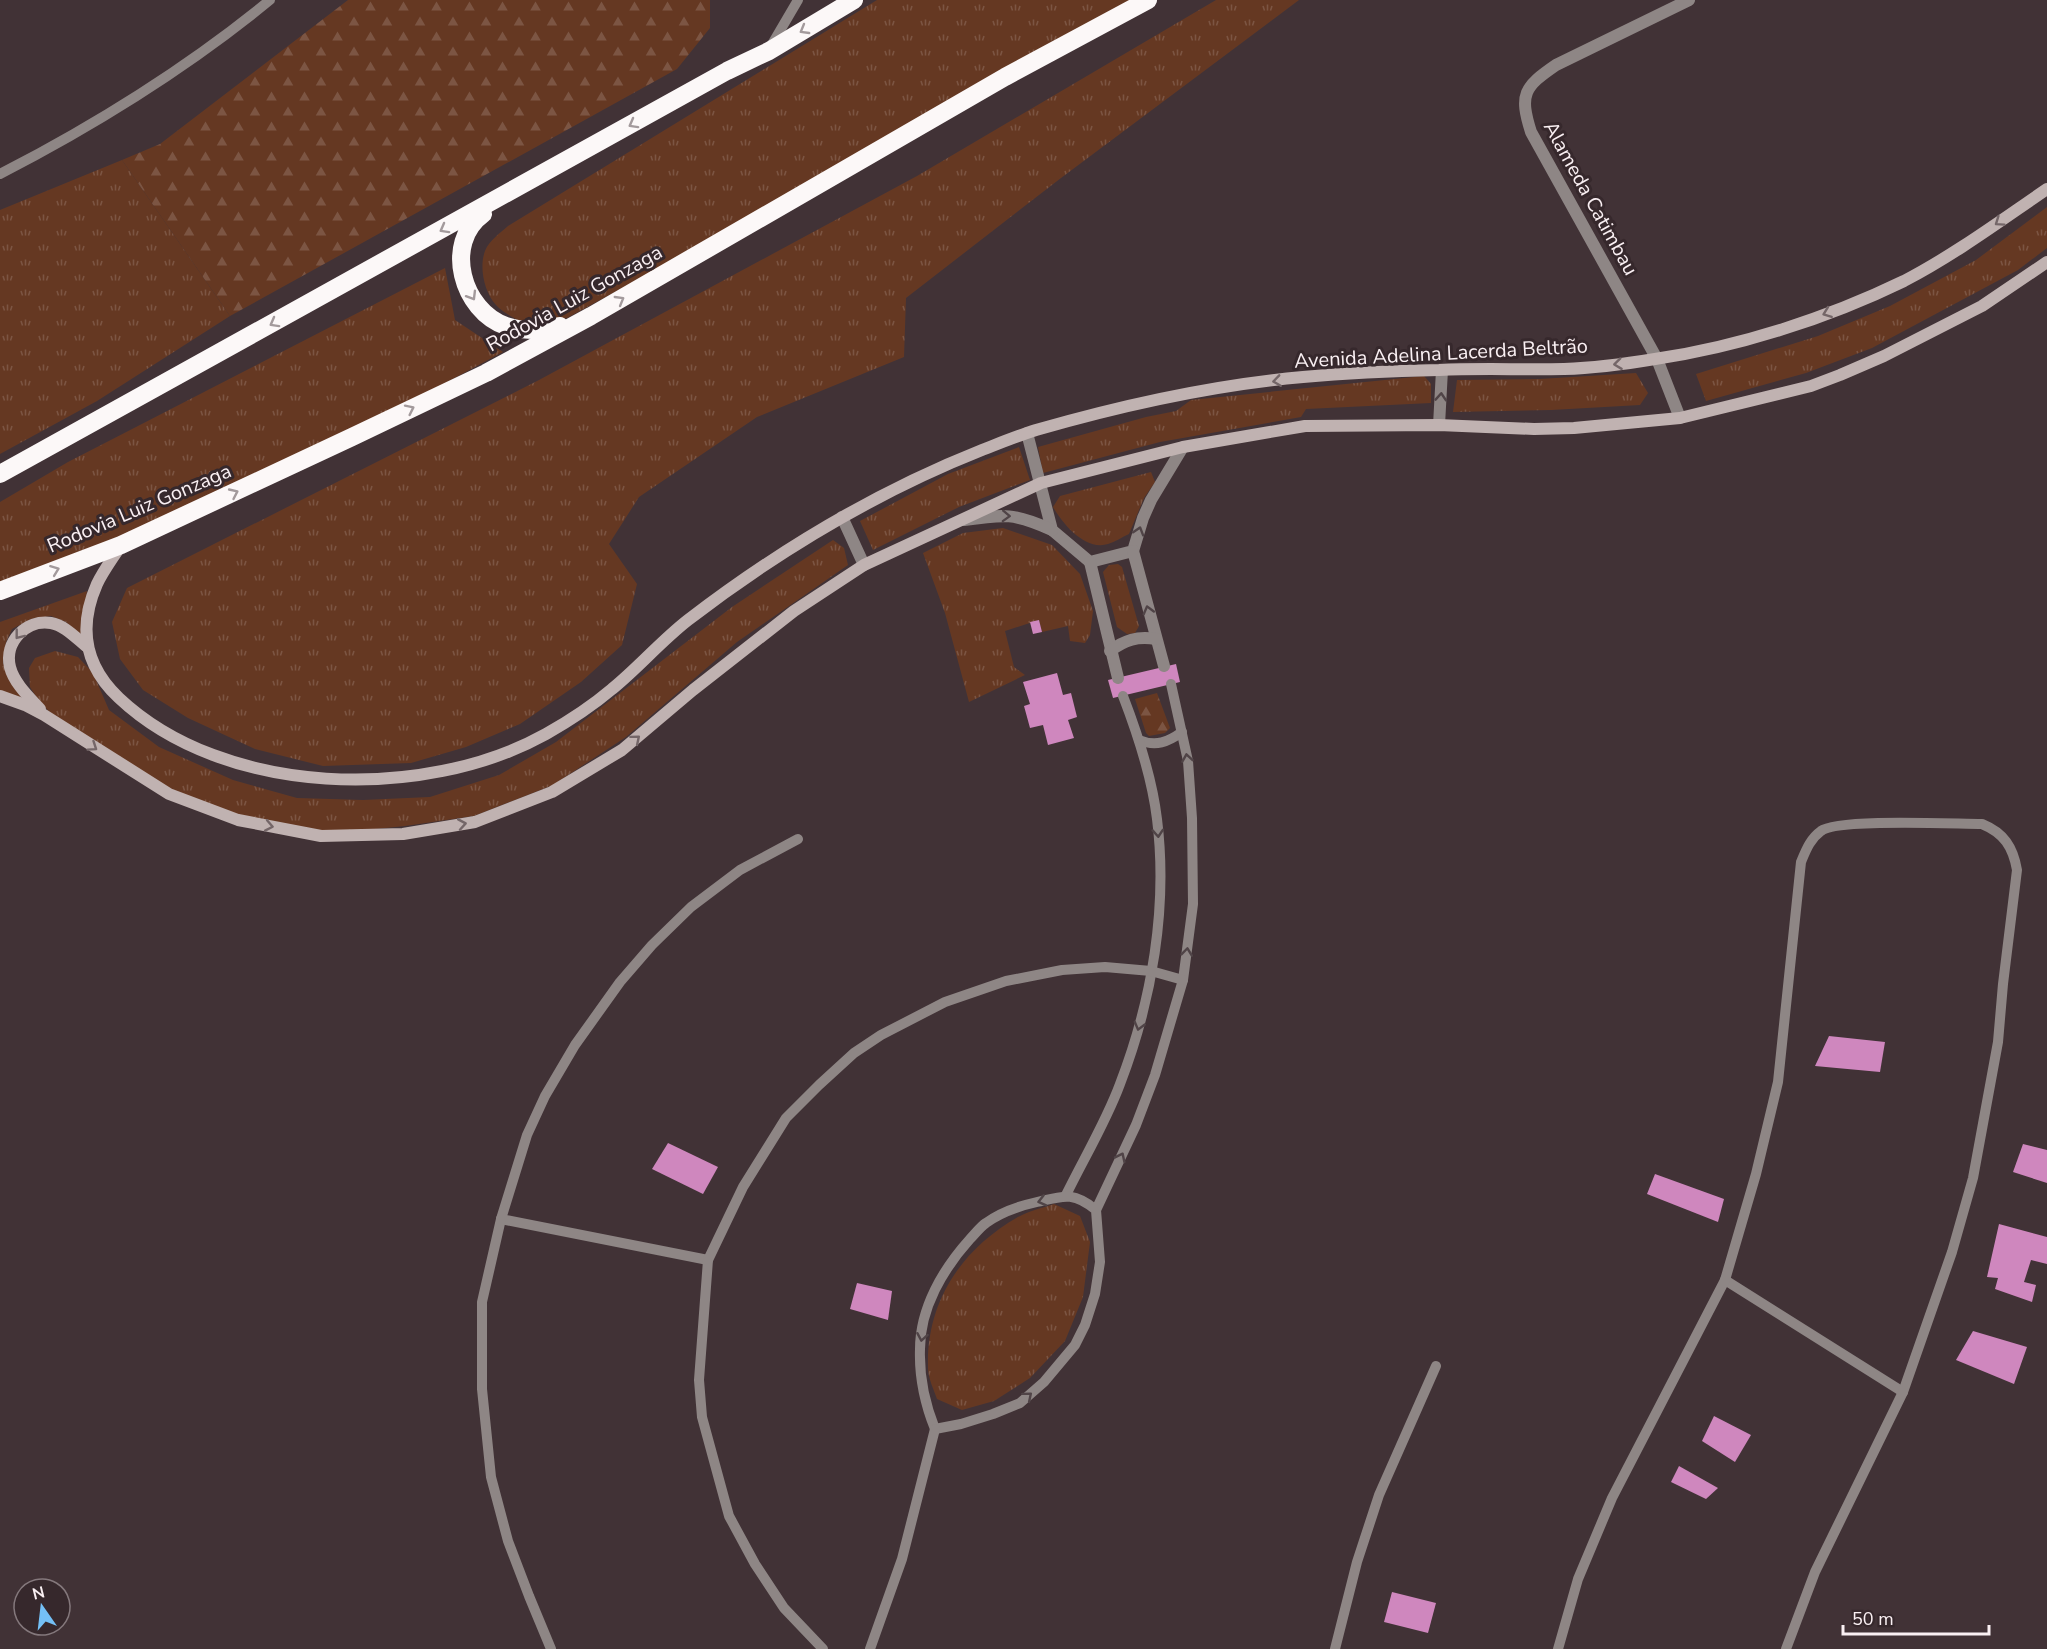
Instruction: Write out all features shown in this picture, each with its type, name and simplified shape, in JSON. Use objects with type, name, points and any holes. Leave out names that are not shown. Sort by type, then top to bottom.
[{"type":"highway","points":[[0,474],[727,71],[769,51],[854,0]]},
{"type":"highway","name":"Rodovia Luiz Gonzaga","points":[[0,591],[121,545],[455,388],[591,316],[1005,77],[1148,0]]},
{"type":"highway","points":[[524,185],[476,219],[466,232],[461,254],[462,276],[471,297],[485,314],[504,326],[526,331],[548,329],[591,316]]},
{"type":"main road","name":"Avenida Adelina Lacerda Beltrão","points":[[121,545],[97,584],[87,618],[86,646],[96,669],[110,689],[127,705],[164,732],[233,763],[315,779],[395,778],[427,774],[482,762],[542,736],[612,689],[684,623],[786,550],[931,470],[1027,433],[1107,411],[1186,394],[1300,378],[1442,370],[1570,369],[1657,359],[1757,336],[1825,314],[1904,280],[1962,247],[2047,189]]},
{"type":"main road","points":[[0,696],[44,715],[169,794],[238,820],[321,836],[403,834],[475,822],[552,792],[622,750],[693,690],[794,611],[864,565],[1041,483],[1183,447],[1305,426],[1439,425],[1554,429],[1680,418],[1811,386],[1840,375],[1884,356],[1982,306],[2047,262]]},
{"type":"main road","points":[[44,715],[16,680],[9,666],[10,648],[15,637],[26,626],[52,623],[86,646]]},
{"type":"street","name":"Alameda Catimbau","points":[[1657,359],[1531,132],[1524,112],[1525,93],[1539,77],[1556,65],[1689,0]]},
{"type":"street","points":[[1657,359],[1680,418]]},
{"type":"street","points":[[1439,425],[1442,370]]},
{"type":"street","points":[[1027,433],[1052,530]]},
{"type":"street","points":[[1164,666],[1133,551],[1151,500],[1183,447]]},
{"type":"street","points":[[957,521],[1008,515],[1025,518],[1052,530],[1090,562],[1118,678]]},
{"type":"street","points":[[843,517],[864,565]]},
{"type":"street","points":[[1090,562],[1133,551]]},
{"type":"street","points":[[1110,651],[1132,639],[1142,637],[1156,639]]},
{"type":"lane","points":[[0,174],[131,100],[201,54],[270,0]]},
{"type":"lane","points":[[769,51],[798,0]]},
{"type":"lane","points":[[934,1430],[993,1414],[1020,1403],[1044,1382],[1075,1345],[1085,1325],[1095,1294],[1100,1262],[1096,1210],[1136,1125],[1155,1075],[1183,980],[1192,893],[1192,818],[1188,760],[1171,684]]},
{"type":"lane","points":[[1066,1195],[1120,1085],[1139,1028],[1158,922],[1161,874],[1157,818],[1139,740],[1123,696]]},
{"type":"lane","points":[[1139,740],[1150,744],[1163,742],[1182,732]]},
{"type":"lane","points":[[1558,1649],[1578,1579],[1612,1498],[1725,1280],[1778,1082],[1801,862],[1809,844],[1822,830],[1845,824],[1982,824],[1995,829],[2008,842],[2015,855],[2017,870],[1998,1042],[1973,1178],[1952,1251],[1903,1392],[1815,1572],[1786,1649]]},
{"type":"lane","points":[[551,1649],[508,1541],[491,1477],[488,1452],[482,1389],[482,1302],[501,1219],[527,1135],[545,1096],[574,1045],[620,982],[652,945],[691,907],[740,870],[798,839]]},
{"type":"lane","points":[[823,1649],[784,1608],[755,1564],[729,1516],[702,1417],[699,1380],[708,1260],[742,1187],[786,1118],[819,1084],[854,1053],[881,1035],[945,1002],[1006,981],[1062,970],[1094,968],[1151,971],[1183,980]]},
{"type":"lane","points":[[870,1649],[902,1559],[934,1430],[924,1402],[920,1348],[925,1316],[937,1282],[962,1248],[985,1223],[1014,1208],[1066,1195],[1085,1201],[1096,1210]]},
{"type":"lane","points":[[501,1219],[708,1260]]},
{"type":"lane","points":[[1725,1280],[1903,1392]]},
{"type":"lane","points":[[1335,1649],[1357,1562],[1379,1496],[1436,1366]]},
{"type":"green space","points":[[348,0],[710,0],[710,28],[677,69],[230,316],[122,160],[160,144]]},
{"type":"green space","points":[[877,0],[1151,0],[567,318],[524,324],[506,313],[492,300],[483,272],[483,257],[489,244],[508,226]]},
{"type":"green space","points":[[1216,0],[1299,0],[1061,178],[906,298],[904,357],[757,417],[639,497],[609,544],[637,584],[622,645],[581,682],[520,724],[466,747],[411,763],[323,766],[255,749],[188,718],[143,690],[120,659],[112,622],[127,588],[539,380],[917,176]]},
{"type":"green space","points":[[122,160],[230,316],[97,401],[0,454],[0,210]]},
{"type":"green space","points":[[2047,207],[2047,248],[2018,270],[1872,348],[1806,373],[1706,401],[1696,374],[1818,336],[1890,306],[1976,260]]},
{"type":"green space","points":[[445,268],[455,320],[503,352],[285,469],[119,537],[0,582],[0,502],[68,462]]},
{"type":"green space","points":[[1636,373],[1648,393],[1640,405],[1453,412],[1457,380],[1540,379]]},
{"type":"green space","points":[[1424,376],[1431,384],[1431,403],[1306,409],[1301,417],[1160,442],[1043,473],[1038,447],[1176,411],[1191,400]]},
{"type":"green space","points":[[1019,447],[1030,480],[959,507],[873,550],[860,521],[948,474]]},
{"type":"green space","points":[[1151,472],[1155,482],[1144,498],[1129,534],[1111,543],[1099,545],[1083,540],[1069,528],[1053,507],[1060,496]]},
{"type":"green space","points":[[1003,528],[1052,545],[1080,574],[1093,611],[1090,635],[1085,643],[1070,641],[1068,626],[1042,632],[1039,620],[1005,631],[1014,667],[1025,675],[969,702],[945,613],[923,553],[963,533]]},
{"type":"green space","points":[[833,540],[844,548],[848,565],[737,642],[626,737],[553,785],[474,816],[317,835],[231,813],[168,788],[64,727],[39,701],[30,687],[29,668],[35,658],[55,651],[78,657],[93,673],[109,710],[159,747],[233,780],[297,798],[363,800],[430,797],[499,775],[556,742],[732,607]]},
{"type":"green space","points":[[1118,564],[1122,567],[1139,626],[1135,633],[1127,634],[1117,627],[1103,572],[1109,565]]},
{"type":"green space","points":[[87,591],[81,636],[66,622],[51,616],[31,619],[12,629],[6,642],[3,663],[25,705],[0,695],[0,622]]},
{"type":"green space","points":[[1157,693],[1170,728],[1165,733],[1149,736],[1135,699]]},
{"type":"green space","points":[[1054,1204],[1080,1216],[1090,1242],[1083,1297],[1065,1341],[1030,1378],[994,1401],[962,1410],[937,1399],[928,1372],[929,1344],[933,1321],[951,1279],[964,1261],[998,1230],[1022,1215]]},
{"type":"building","points":[[1039,620],[1042,632],[1033,634],[1030,622]]},
{"type":"building","points":[[1176,664],[1180,682],[1113,698],[1108,680]]},
{"type":"building","points":[[1057,673],[1063,695],[1071,693],[1077,717],[1068,720],[1074,738],[1048,745],[1043,725],[1030,728],[1024,706],[1030,704],[1023,682]]},
{"type":"building","points":[[1829,1036],[1885,1042],[1880,1072],[1815,1066]]},
{"type":"building","points":[[668,1143],[718,1167],[703,1194],[652,1169]]},
{"type":"building","points":[[2023,1144],[2047,1150],[2047,1183],[2013,1172]]},
{"type":"building","points":[[1655,1174],[1724,1199],[1718,1222],[1647,1194]]},
{"type":"building","points":[[1999,1224],[2047,1237],[2047,1264],[2031,1260],[2024,1282],[2036,1285],[2032,1302],[1995,1289],[1998,1278],[1987,1277]]},
{"type":"building","points":[[857,1283],[892,1291],[888,1320],[850,1309]]},
{"type":"building","points":[[1973,1331],[2027,1347],[2014,1384],[1956,1360]]},
{"type":"building","points":[[1714,1416],[1751,1435],[1735,1462],[1702,1441]]},
{"type":"building","points":[[1679,1466],[1718,1488],[1706,1499],[1671,1482]]},
{"type":"building","points":[[1392,1592],[1436,1603],[1428,1633],[1384,1622]]}]
